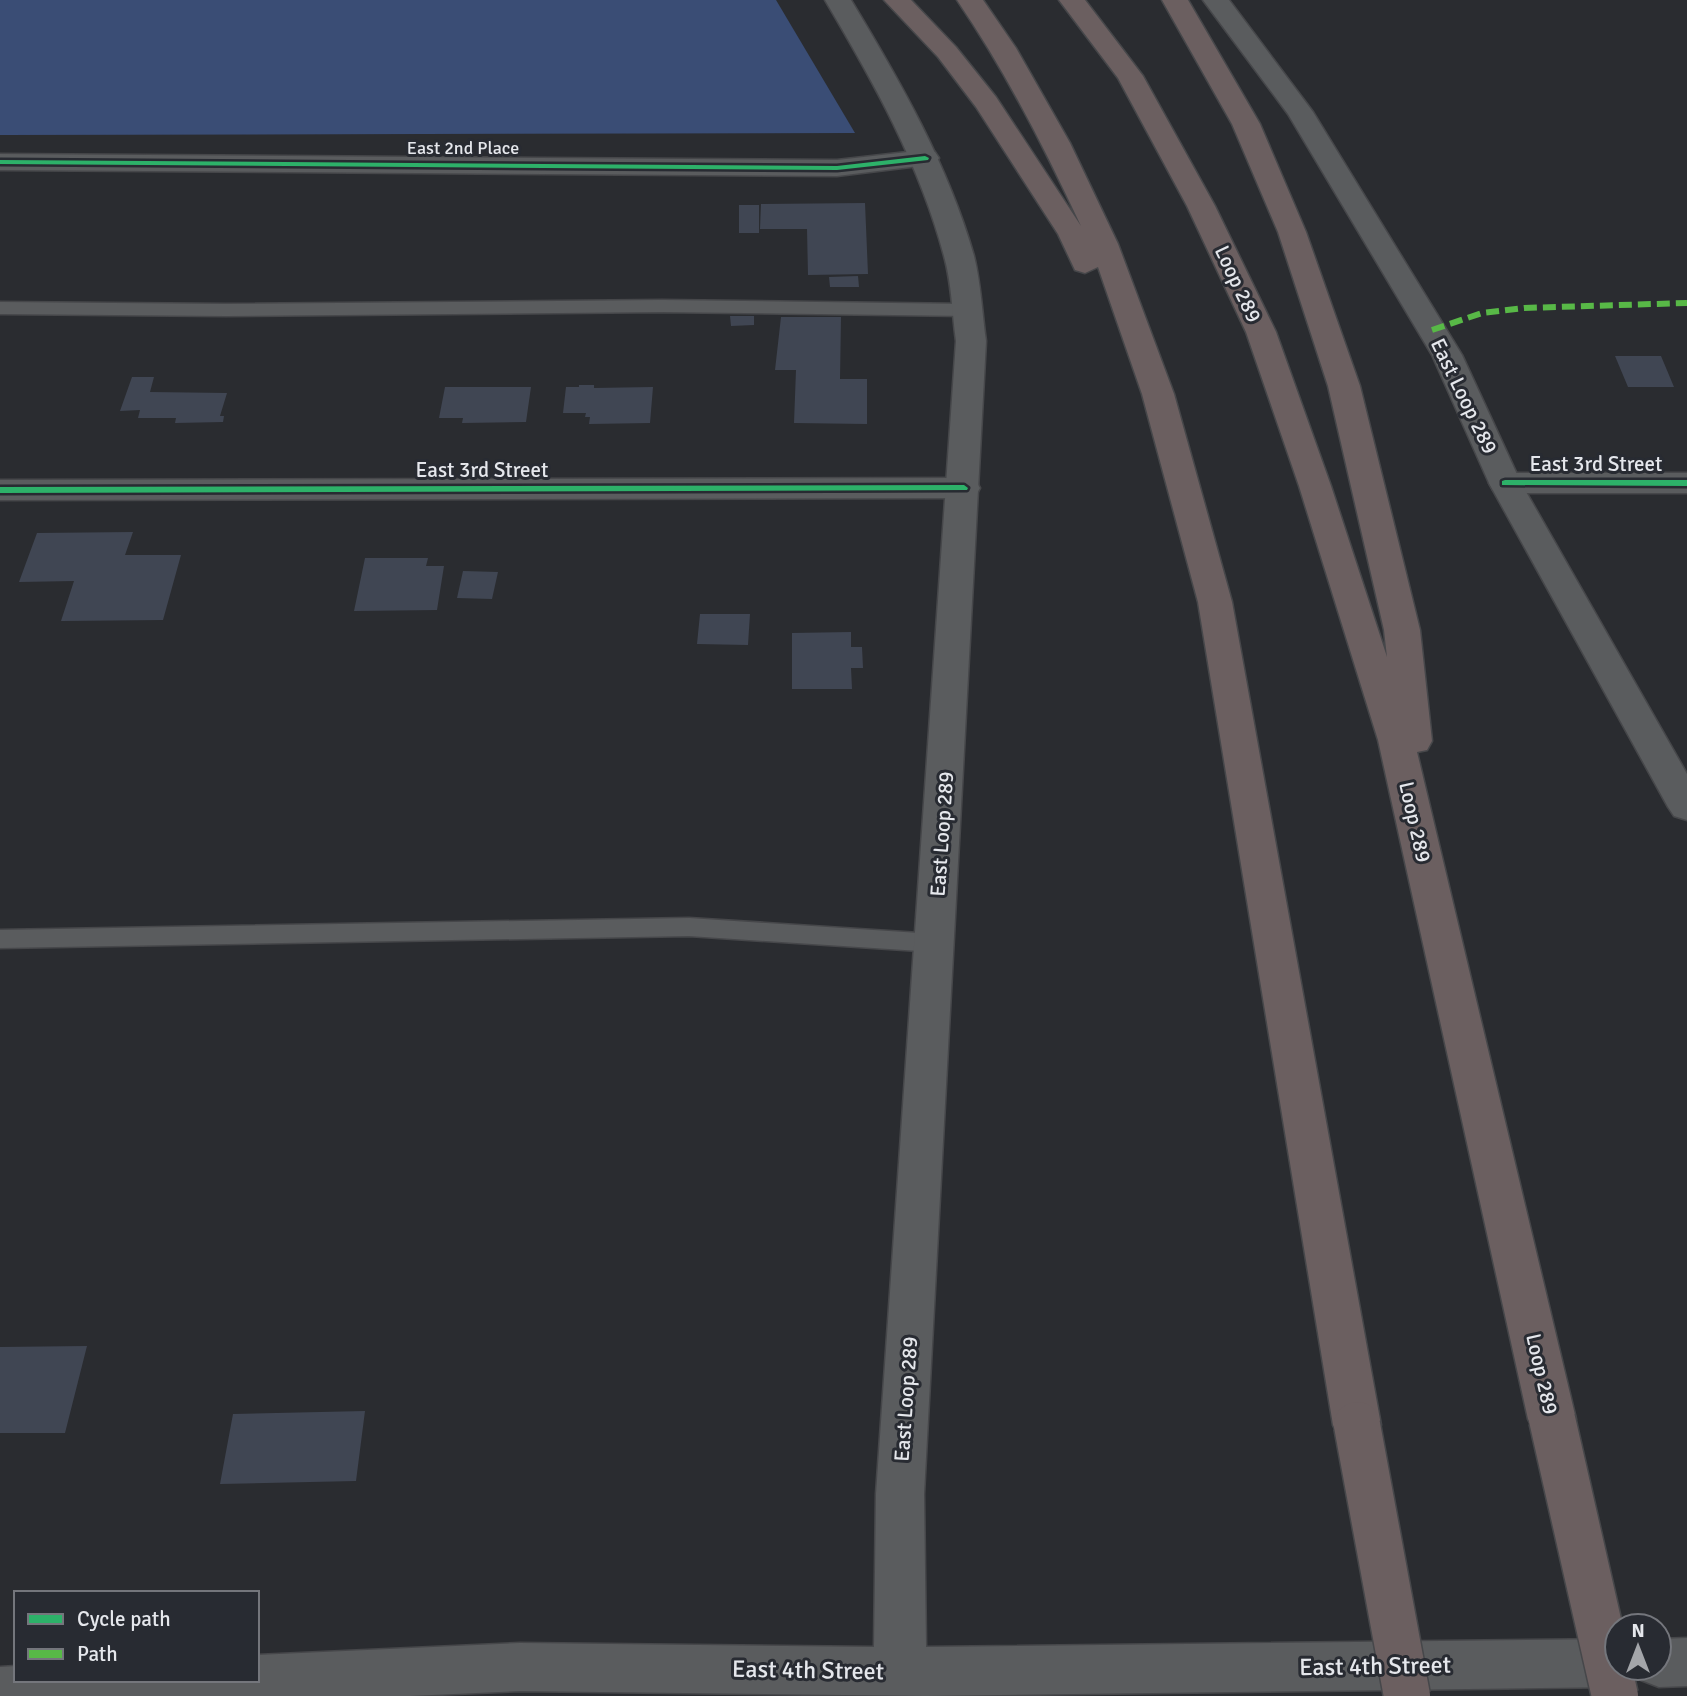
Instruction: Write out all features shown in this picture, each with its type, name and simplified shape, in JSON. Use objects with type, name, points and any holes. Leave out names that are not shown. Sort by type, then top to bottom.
[{"type":"highway","points":[[897,0],[947,52],[987,103],[1072,234],[1144,400],[1215,602]]},
{"type":"highway","points":[[970,0],[1003,48],[1049,131],[1104,244],[1158,394],[1215,602],[1357,1425],[1407,1696]]},
{"type":"highway","name":"Loop 289","points":[[1072,0],[1130,76],[1201,206],[1261,332],[1315,486],[1396,740],[1615,1696]]},
{"type":"highway","points":[[1175,0],[1246,124],[1292,232],[1344,386],[1402,630],[1431,893]]},
{"type":"main road","name":"East Loop 289","points":[[838,0],[882,72],[925,158],[960,258],[971,341],[900,1494],[900,1684]]},
{"type":"main road","name":"East Loop 289","points":[[1216,0],[1300,112],[1442,347],[1504,483],[1687,807]]},
{"type":"main road","name":"East 2nd Place","points":[[0,162],[836,168],[925,158]]},
{"type":"main road","name":"East 3rd Street","points":[[1504,483],[1687,483]]},
{"type":"main road","name":"East 3rd Street","points":[[0,490],[964,488]]},
{"type":"main road","name":"East 4th Street","points":[[259,1679],[520,1667],[900,1684],[1603,1663]]},
{"type":"main road","name":"East 4th Street","points":[[0,1691],[195,1682]]},
{"type":"lane","points":[[0,308],[226,310],[676,306],[967,310]]},
{"type":"lane","points":[[0,939],[689,927],[935,943]]},
{"type":"shaded area","points":[[0,0],[776,0],[855,133],[0,135]]},
{"type":"building","points":[[865,203],[868,274],[808,275],[807,229],[760,229],[761,204]]},
{"type":"building","points":[[739,205],[759,205],[759,233],[739,233]]},
{"type":"building","points":[[858,276],[859,287],[830,287],[829,277]]},
{"type":"building","points":[[730,316],[754,316],[754,325],[731,326]]},
{"type":"building","points":[[781,317],[841,317],[840,379],[867,379],[867,424],[794,423],[796,370],[775,370]]},
{"type":"building","points":[[1615,356],[1661,356],[1674,387],[1628,387]]},
{"type":"building","points":[[132,377],[154,377],[150,392],[227,393],[220,416],[224,416],[223,422],[175,423],[176,418],[138,418],[140,410],[120,411]]},
{"type":"building","points":[[594,385],[594,388],[653,387],[650,423],[589,424],[590,417],[585,417],[586,413],[563,413],[566,387]]},
{"type":"building","points":[[445,387],[531,387],[526,422],[462,423],[463,418],[439,418]]},
{"type":"building","points":[[133,532],[125,555],[181,555],[163,620],[61,621],[74,581],[19,582],[37,533]]},
{"type":"building","points":[[365,558],[428,558],[426,566],[444,566],[437,610],[354,611]]},
{"type":"building","points":[[463,571],[498,572],[492,599],[457,598]]},
{"type":"building","points":[[700,614],[750,614],[748,645],[697,644]]},
{"type":"building","points":[[851,632],[851,647],[862,647],[863,668],[851,668],[852,689],[792,689],[792,633]]},
{"type":"building","points":[[87,1346],[65,1433],[0,1433],[0,1347]]},
{"type":"building","points":[[365,1411],[356,1481],[220,1484],[233,1414]]},
{"type":"marked path","points":[[1432,330],[1482,313],[1524,308],[1687,303]]},
{"type":"cycle path","points":[[0,162],[837,168],[925,158]]},
{"type":"cycle path","points":[[1505,483],[1687,483]]},
{"type":"cycle path","points":[[0,490],[964,488]]}]
